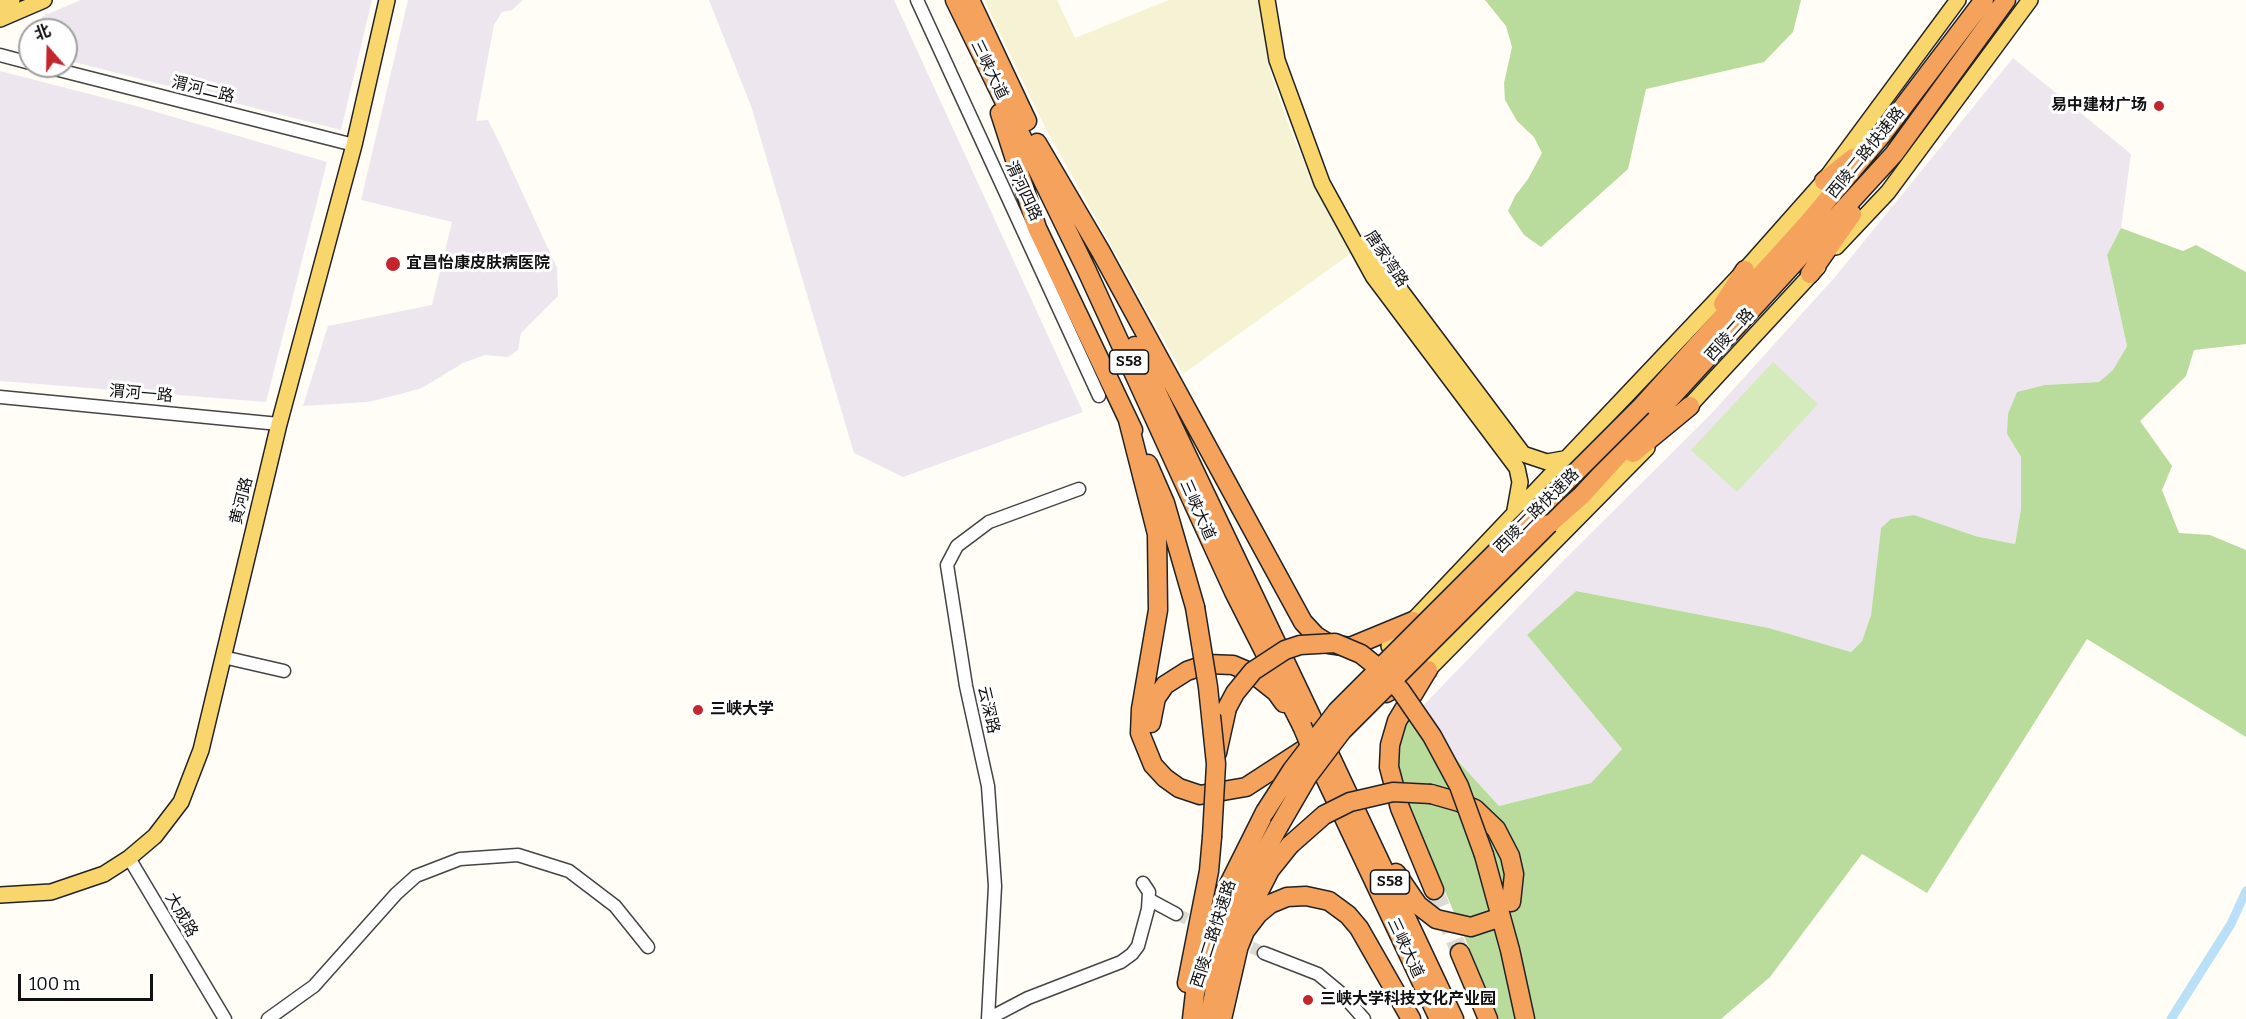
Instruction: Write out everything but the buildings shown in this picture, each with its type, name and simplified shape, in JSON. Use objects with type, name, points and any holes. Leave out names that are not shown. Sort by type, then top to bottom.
[{"type":"highway","name":"三峡大道","points":[[955,0],[1087,271],[1233,592],[1307,722]]},
{"type":"highway","name":"三峡大道","points":[[970,0],[1307,722],[1439,1019]]},
{"type":"highway","points":[[1959,49],[1984,0]]},
{"type":"highway","points":[[1959,49],[2006,0]]},
{"type":"highway","name":"西陵二路快速路","points":[[1192,1019],[1195,993],[1225,892],[1265,812],[1292,770],[1337,711],[1642,406],[1693,352],[1959,49]]},
{"type":"highway","name":"西陵二路快速路","points":[[1209,1019],[1221,958],[1234,916],[1249,881],[1308,776],[1368,703],[1549,524],[1581,496],[1893,154],[1959,49]]},
{"type":"highway","points":[[986,65],[1037,228],[1165,502],[1195,607],[1208,687],[1216,765]]},
{"type":"highway","points":[[1824,181],[1881,136]]},
{"type":"highway","points":[[1037,142],[1101,252],[1303,622],[1316,636],[1329,644],[1350,647],[1413,621]]},
{"type":"highway","points":[[1810,274],[1893,154]]},
{"type":"highway","points":[[1693,352],[1745,270]]},
{"type":"highway","points":[[1581,496],[1690,406]]},
{"type":"highway","points":[[1128,420],[1157,534],[1158,610],[1141,709],[1140,733],[1153,765],[1164,778],[1179,789],[1200,795],[1230,792],[1260,779],[1368,703],[1428,670]]},
{"type":"highway","points":[[1182,1019],[1212,837],[1216,765],[1227,708],[1235,693],[1253,670],[1285,650],[1300,645],[1335,643],[1368,658],[1386,674],[1413,707],[1459,786],[1484,855],[1526,1019]]},
{"type":"highway","points":[[1307,722],[1276,692],[1252,674],[1233,664],[1207,664],[1186,671],[1165,685],[1152,710],[1149,733],[1156,754],[1170,773],[1203,787],[1224,785],[1249,777],[1274,765],[1389,646]]},
{"type":"highway","points":[[1428,670],[1397,721],[1390,745],[1389,767],[1400,808],[1434,890]]},
{"type":"highway","name":"三峡大道","points":[[1319,749],[1344,783],[1454,1019]]},
{"type":"highway","points":[[1344,783],[1388,860],[1418,905],[1436,919],[1456,926],[1482,926],[1495,919]]},
{"type":"highway","points":[[1222,1019],[1235,956],[1254,901],[1270,870],[1290,845],[1316,821],[1350,802],[1393,792],[1431,794],[1475,809],[1496,829],[1510,856],[1514,874],[1511,902]]},
{"type":"highway","points":[[1235,956],[1245,931],[1258,914],[1270,904],[1287,897],[1306,896],[1329,901],[1348,915],[1359,928],[1411,1019]]},
{"type":"highway","points":[[1461,953],[1488,1019]]},
{"type":"main road","points":[[0,6],[12,0]]},
{"type":"main road","points":[[0,19],[44,0]]},
{"type":"main road","name":"黄河路","points":[[0,895],[51,892],[79,885],[104,874],[129,858],[155,836],[181,802],[201,750],[279,424],[354,145],[387,0]]},
{"type":"main road","name":"唐家湾路","points":[[1267,0],[1277,60],[1322,183],[1373,276],[1517,468],[1520,482],[1515,510]]},
{"type":"main road","name":"唐家湾路","points":[[1277,0],[1284,45],[1304,112],[1338,194],[1360,237],[1387,276],[1523,454],[1547,462],[1569,458]]},
{"type":"main road","name":"西陵二路","points":[[1389,646],[1515,510],[1569,458],[1745,270],[1824,181],[1958,0]]},
{"type":"main road","name":"西陵二路","points":[[1428,670],[1690,406],[1888,192],[2030,0]]},
{"type":"main road","points":[[1448,584],[1440,595],[1437,607],[1438,615],[1450,625],[1459,626],[1470,621],[1490,606]]},
{"type":"street","name":"渭河四路","points":[[917,0],[1099,396]]},
{"type":"street","points":[[0,55],[18,60]]},
{"type":"street","name":"渭河二路","points":[[78,75],[354,145]]},
{"type":"street","name":"渭河一路","points":[[0,398],[279,424]]},
{"type":"street","name":"云深路","points":[[988,1019],[994,886],[988,786],[966,686],[947,565],[957,546],[989,522],[1079,489]]},
{"type":"street","points":[[223,657],[284,671]]},
{"type":"street","points":[[268,1019],[314,986],[396,894],[416,876],[460,859],[518,855],[569,871],[615,906],[648,947]]},
{"type":"street","name":"大成路","points":[[129,858],[225,1019]]},
{"type":"street","points":[[988,1019],[1028,998],[1085,978],[1126,958],[1138,946],[1150,900],[1149,892],[1143,883]]},
{"type":"street","points":[[1150,900],[1176,914]]},
{"type":"street","points":[[1264,953],[1318,974],[1342,994],[1364,1019]]},
{"type":"shaded area","points":[[81,0],[372,0],[341,130],[78,63],[78,18],[42,18]]},
{"type":"shaded area","points":[[408,0],[523,0],[512,10],[502,12],[494,25],[476,121],[488,120],[499,142],[557,268],[558,296],[521,333],[518,350],[508,357],[485,355],[463,363],[422,388],[368,402],[303,406],[328,326],[432,305],[452,222],[361,200]]},
{"type":"shaded area","points":[[709,0],[894,0],[1083,412],[903,477],[854,453],[751,106]]},
{"type":"shaded area","points":[[984,0],[1057,0],[1075,38],[1169,0],[1260,0],[1269,67],[1287,122],[1313,182],[1353,252],[1183,374],[1046,129]]},
{"type":"shaded area","points":[[2013,58],[2131,154],[2121,228],[2107,255],[2127,346],[2113,370],[2099,382],[2045,385],[2007,434],[2021,457],[2021,509],[2015,544],[1975,536],[1881,529],[1871,615],[1862,641],[1851,652],[1769,628],[1576,591],[1527,635],[1622,749],[1591,783],[1499,806],[1415,714],[1561,563],[1711,414],[1835,277]]},
{"type":"shaded area","points":[[0,71],[18,76],[18,78],[27,78],[136,106],[327,162],[266,402],[0,381]]},
{"type":"green space","points":[[1485,0],[1801,0],[1793,32],[1764,62],[1646,89],[1628,169],[1541,247],[1524,235],[1508,211],[1542,153],[1534,137],[1517,121],[1505,100],[1504,83],[1512,47],[1506,26]]},
{"type":"green space","points":[[2121,228],[2183,251],[2196,245],[2246,272],[2246,344],[2194,350],[2186,376],[2140,421],[2172,466],[2162,490],[2179,533],[2210,535],[2246,550],[2246,737],[2087,639],[1927,893],[1862,854],[1770,977],[1721,1019],[1499,1019],[1414,818],[1396,766],[1399,742],[1406,723],[1415,714],[1499,806],[1591,783],[1622,749],[1527,635],[1576,591],[1769,628],[1851,652],[1862,641],[1871,615],[1881,528],[1891,519],[1914,515],[1975,536],[2015,544],[2021,509],[2021,457],[2007,434],[2008,414],[2017,392],[2045,385],[2099,382],[2113,370],[2127,346],[2107,255]]},
{"type":"green space","points":[[1773,362],[1818,404],[1737,492],[1691,450]]},
{"type":"waterway","points":[[2171,1019],[2231,924],[2246,891]]},
{"type":"tunnel","points":[[1434,890],[1460,953]]},
{"type":"tunnel","points":[[1176,914],[1203,926]]},
{"type":"tunnel","points":[[1235,940],[1264,953]]},
{"type":"place","name":"易中建材广场","points":[[2159,106]]},
{"type":"place","name":"宜昌怡康皮肤病医院","points":[[393,264]]},
{"type":"place","name":"三峡大学","points":[[698,710]]},
{"type":"place","name":"三峡大学科技文化产业园","points":[[1308,1000]]}]
